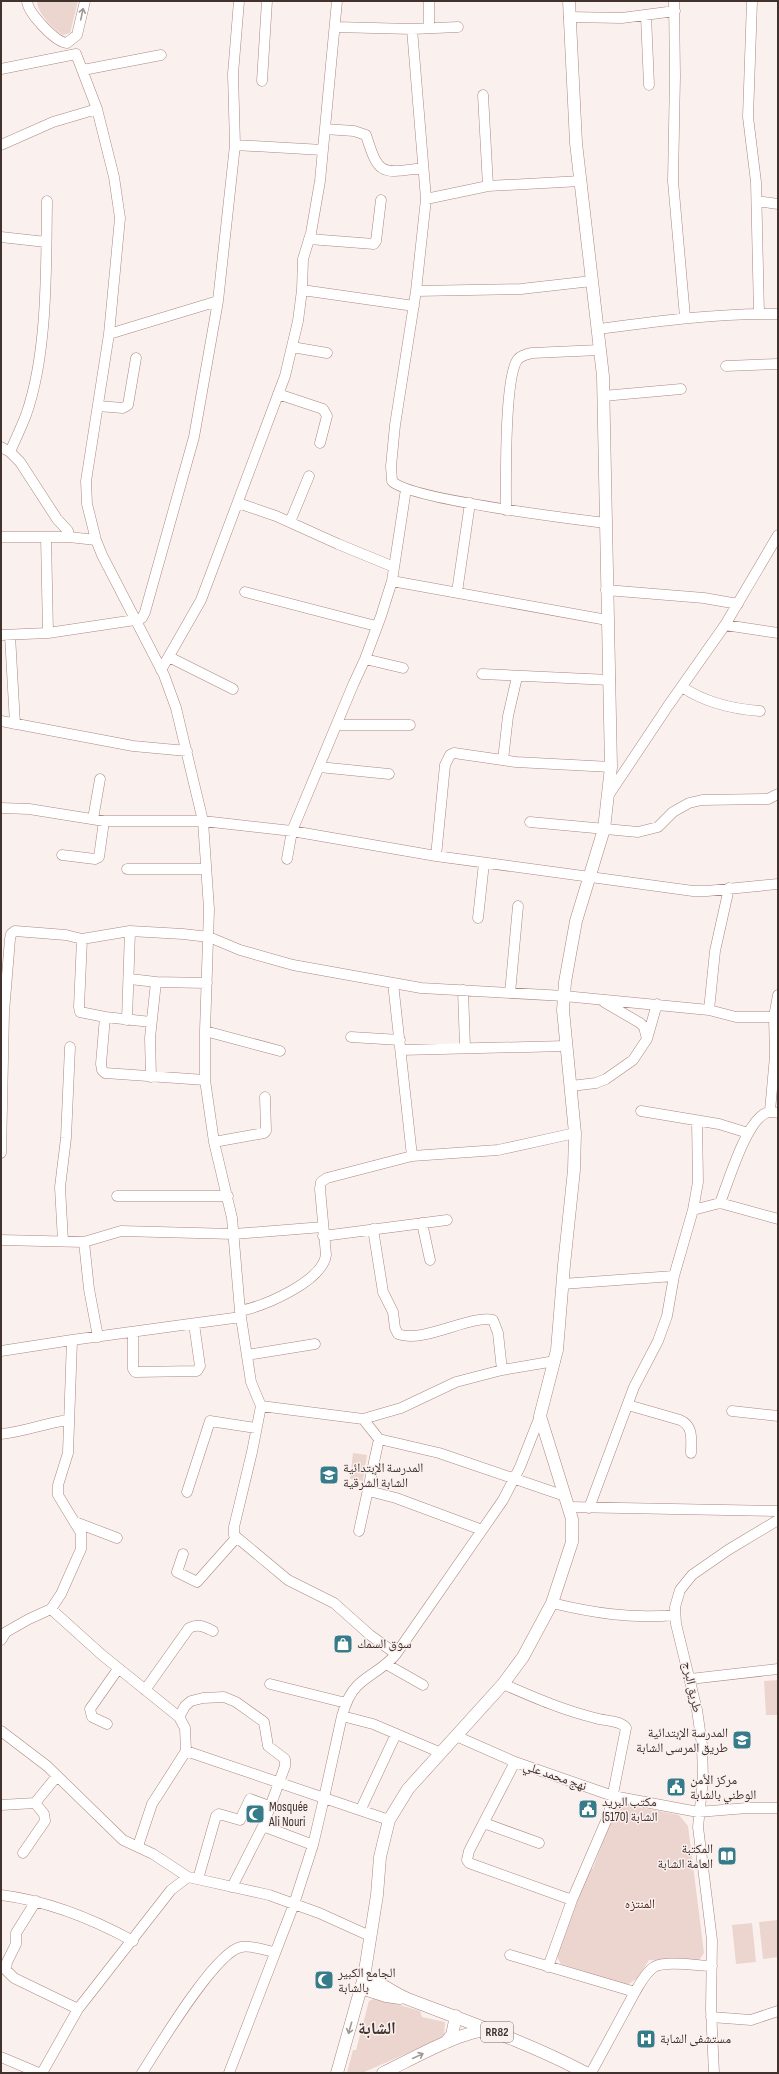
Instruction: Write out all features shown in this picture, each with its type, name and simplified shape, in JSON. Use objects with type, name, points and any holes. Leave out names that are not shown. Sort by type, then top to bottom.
[{"type":"main road","points":[[337,2073],[362,1983],[377,1895],[380,1858],[389,1820],[408,1789],[439,1752],[456,1736],[503,1684],[532,1642],[552,1603],[572,1542],[574,1531],[567,1501],[540,1416],[555,1361],[558,1342],[562,1284],[573,1185],[575,1133],[563,1010],[564,996],[569,952],[576,921],[604,829],[611,766],[603,396],[599,330],[592,281],[574,113],[568,1]]},
{"type":"main road","name":"RR82","points":[[362,1983],[386,1996],[405,1998],[492,2030],[586,2073]]},
{"type":"main road","points":[[444,2044],[452,2035],[456,2016]]},
{"type":"main road","points":[[383,2073],[396,2070],[444,2044],[475,2032],[492,2030]]},
{"type":"street","points":[[19,1],[28,6],[59,41],[76,54]]},
{"type":"street","points":[[84,1],[77,36],[76,54],[97,109],[114,177],[120,218],[109,334],[86,481],[87,504],[96,540],[161,670],[176,708],[203,821],[209,937],[205,1031],[205,1080],[214,1142],[228,1196],[234,1234],[241,1314],[251,1382],[261,1406],[234,1527],[236,1538],[292,1583],[334,1603],[370,1635],[396,1654]]},
{"type":"street","points":[[15,724],[6,635],[48,633],[135,620],[142,618],[145,612],[194,436],[218,301],[235,145],[233,74],[239,1]]},
{"type":"street","points":[[262,81],[267,1]]},
{"type":"street","points":[[161,670],[201,600],[286,376],[302,290],[303,258],[316,207],[337,1]]},
{"type":"street","points":[[429,1],[429,28]]},
{"type":"street","points":[[752,1],[748,117],[757,201],[759,314]]},
{"type":"street","points":[[569,17],[611,18],[646,16],[674,6],[673,181],[685,318]]},
{"type":"street","points":[[646,16],[649,85]]},
{"type":"street","points":[[335,27],[412,29],[458,27]]},
{"type":"street","points":[[412,29],[426,199],[414,306],[400,388],[391,466],[392,482],[406,490],[506,510],[605,523]]},
{"type":"street","points":[[59,41],[71,41],[77,36]]},
{"type":"street","points":[[1,69],[76,54]]},
{"type":"street","points":[[83,70],[162,55]]},
{"type":"street","points":[[483,95],[488,186]]},
{"type":"street","points":[[1,145],[53,122],[97,109]]},
{"type":"street","points":[[325,129],[354,131],[366,135],[374,159],[378,166],[385,170],[423,168]]},
{"type":"street","points":[[235,145],[323,150]]},
{"type":"street","points":[[426,199],[488,186],[581,181]]},
{"type":"street","points":[[309,239],[374,244],[377,234],[381,200]]},
{"type":"street","points":[[757,201],[778,204]]},
{"type":"street","points":[[10,452],[26,414],[37,370],[44,303],[47,202]]},
{"type":"street","points":[[1,237],[46,242]]},
{"type":"street","points":[[416,291],[521,289],[592,281]]},
{"type":"street","points":[[302,290],[414,306]]},
{"type":"street","points":[[109,334],[218,301]]},
{"type":"street","points":[[599,330],[685,318],[778,314]]},
{"type":"street","points":[[292,347],[328,353]]},
{"type":"street","points":[[506,510],[507,423],[514,371],[518,359],[524,355],[532,353],[600,350]]},
{"type":"street","points":[[98,406],[123,408],[128,405],[136,358]]},
{"type":"street","points":[[726,366],[778,364]]},
{"type":"street","points":[[603,396],[681,389]]},
{"type":"street","points":[[278,394],[299,399],[323,409],[326,412],[327,416],[320,443]]},
{"type":"street","points":[[1,447],[10,452],[20,462],[58,519],[68,531],[69,537]]},
{"type":"street","points":[[290,522],[309,476]]},
{"type":"street","points":[[287,859],[292,831],[365,659],[392,581],[406,490]]},
{"type":"street","points":[[238,503],[290,522],[394,567]]},
{"type":"street","points":[[457,592],[470,503]]},
{"type":"street","points":[[608,796],[725,625],[778,534]]},
{"type":"street","points":[[1,537],[69,537],[96,540]]},
{"type":"street","points":[[46,537],[48,633]]},
{"type":"street","points":[[392,581],[607,620]]},
{"type":"street","points":[[606,590],[680,596],[738,604]]},
{"type":"street","points":[[245,592],[376,626]]},
{"type":"street","points":[[725,625],[778,634]]},
{"type":"street","points":[[169,657],[233,689]]},
{"type":"street","points":[[365,659],[403,668]]},
{"type":"street","points":[[482,674],[517,677],[610,680]]},
{"type":"street","points":[[503,760],[508,716],[517,677]]},
{"type":"street","points":[[682,687],[702,699],[723,706],[741,710],[760,711]]},
{"type":"street","points":[[1,721],[133,746],[187,751]]},
{"type":"street","points":[[337,725],[410,725]]},
{"type":"street","points":[[436,856],[444,765],[450,755],[454,753],[503,760],[611,766]]},
{"type":"street","points":[[319,766],[389,774]]},
{"type":"street","points":[[93,819],[100,779]]},
{"type":"street","points":[[530,822],[632,832],[653,830],[673,812],[689,803],[702,800],[768,799],[778,794]]},
{"type":"street","points":[[1,808],[29,809],[104,820],[203,821],[292,831],[436,856],[693,890],[778,884]]},
{"type":"street","points":[[62,855],[95,859],[99,857],[104,820]]},
{"type":"street","points":[[478,918],[484,863]]},
{"type":"street","points":[[127,869],[206,869]]},
{"type":"street","points":[[709,1010],[715,952],[729,888]]},
{"type":"street","points":[[510,993],[518,906]]},
{"type":"street","points":[[1,1153],[4,1012],[11,934],[15,931],[26,931],[82,939],[130,931],[209,937],[240,950],[293,965],[392,984],[657,1004],[709,1010],[736,1017],[774,1017]]},
{"type":"street","points":[[127,1020],[130,979],[130,931]]},
{"type":"street","points":[[82,939],[80,1012],[105,1017],[151,1022]]},
{"type":"street","points":[[130,979],[156,982],[207,983]]},
{"type":"street","points":[[151,1077],[151,1022],[156,982]]},
{"type":"street","points":[[392,984],[400,1040],[412,1156]]},
{"type":"street","points":[[463,990],[465,1048]]},
{"type":"street","points":[[720,1203],[748,1133],[762,1115],[774,1112],[774,1017],[778,995]]},
{"type":"street","points":[[600,999],[640,1023],[644,1027],[647,1039]]},
{"type":"street","points":[[571,1086],[596,1083],[606,1079],[633,1060],[647,1039],[657,1004]]},
{"type":"street","points":[[105,1017],[102,1070],[111,1075],[205,1080]]},
{"type":"street","points":[[205,1031],[280,1051]]},
{"type":"street","points":[[351,1037],[400,1040]]},
{"type":"street","points":[[401,1050],[566,1046]]},
{"type":"street","points":[[63,1241],[60,1187],[66,1138],[70,1047]]},
{"type":"street","points":[[214,1142],[264,1133],[266,1131],[265,1097]]},
{"type":"street","points":[[641,1112],[719,1124],[748,1133]]},
{"type":"street","points":[[589,1508],[628,1405],[661,1332],[670,1303],[674,1276],[693,1210],[698,1182],[696,1121]]},
{"type":"street","points":[[1,1351],[98,1336],[194,1324],[241,1314],[261,1306],[313,1277],[324,1263],[320,1189],[321,1182],[327,1178],[412,1156],[498,1150],[575,1133]]},
{"type":"street","points":[[117,1196],[228,1196]]},
{"type":"street","points":[[693,1210],[720,1203],[778,1218]]},
{"type":"street","points":[[1,1240],[84,1242],[121,1231],[234,1234],[323,1232],[373,1229],[447,1220]]},
{"type":"street","points":[[422,1223],[430,1260]]},
{"type":"street","points":[[373,1229],[383,1292],[392,1312],[394,1328],[398,1334],[405,1336],[413,1335],[443,1330],[485,1319],[493,1320],[498,1333],[502,1370]]},
{"type":"street","points":[[84,1242],[89,1290],[98,1336]]},
{"type":"street","points":[[562,1284],[674,1276]]},
{"type":"street","points":[[133,1332],[133,1366],[135,1372],[197,1371],[200,1366],[194,1324]]},
{"type":"street","points":[[3,1634],[28,1619],[41,1615],[51,1609],[61,1594],[81,1549],[81,1533],[58,1495],[58,1485],[68,1452],[72,1340]]},
{"type":"street","points":[[247,1355],[315,1344]]},
{"type":"street","points":[[261,1406],[363,1419],[401,1408],[456,1382],[502,1370],[555,1361]]},
{"type":"street","points":[[628,1405],[680,1420],[687,1424],[691,1433],[691,1453]]},
{"type":"street","points":[[732,1411],[778,1416]]},
{"type":"street","points":[[229,2073],[274,1952],[294,1904],[313,1845],[346,1703],[358,1685],[386,1664],[396,1654],[482,1530],[515,1478],[540,1416]]},
{"type":"street","points":[[363,1419],[379,1439],[439,1453],[515,1478],[567,1501],[589,1508],[778,1511]]},
{"type":"street","points":[[1,1434],[14,1433],[52,1422],[68,1420]]},
{"type":"street","points":[[187,1492],[210,1421],[256,1428]]},
{"type":"street","points":[[359,1531],[369,1491],[379,1439]]},
{"type":"street","points":[[369,1491],[409,1502],[482,1530]]},
{"type":"street","name":"طريق البرج","points":[[714,2073],[711,2017],[711,1924],[698,1831],[698,1812],[703,1780],[701,1731],[675,1615],[676,1599],[680,1590],[692,1575],[728,1550],[778,1520]]},
{"type":"street","points":[[75,1522],[117,1538]]},
{"type":"street","points":[[183,1554],[177,1572],[197,1582],[236,1538]]},
{"type":"street","points":[[552,1603],[617,1616],[647,1617],[675,1615]]},
{"type":"street","points":[[51,1609],[118,1669],[179,1717],[185,1728],[186,1751],[152,1804],[138,1846]]},
{"type":"street","points":[[145,1690],[189,1628],[194,1625],[213,1631]]},
{"type":"street","points":[[386,1664],[423,1685]]},
{"type":"street","points":[[107,1724],[92,1717],[90,1709],[118,1669]]},
{"type":"street","points":[[690,1679],[778,1669]]},
{"type":"street","points":[[270,1684],[346,1703]]},
{"type":"street","points":[[503,1684],[551,1706],[625,1725],[626,1731],[612,1796],[603,1828],[572,1900],[548,1967]]},
{"type":"street","points":[[179,1717],[185,1706],[190,1701],[216,1697],[230,1699],[264,1722],[268,1746],[285,1759],[285,1766],[263,1826],[232,1887]]},
{"type":"street","points":[[342,1716],[372,1724],[439,1752]]},
{"type":"street","points":[[1,1731],[37,1758],[128,1843],[138,1846],[193,1878],[269,1895],[319,1913],[370,1936]]},
{"type":"street","points":[[361,1810],[396,1734]]},
{"type":"street","name":"نهج محمد علي","points":[[456,1736],[515,1762],[612,1796],[698,1812],[747,1808],[778,1808]]},
{"type":"street","points":[[186,1751],[389,1820]]},
{"type":"street","points":[[515,1762],[468,1856],[468,1863],[572,1900]]},
{"type":"street","points":[[1,1805],[35,1803],[57,1776]]},
{"type":"street","points":[[1,2057],[40,2073],[78,2009],[171,1890],[193,1878],[216,1816],[219,1814],[240,1820],[250,1800],[270,1806]]},
{"type":"street","points":[[23,1853],[44,1821],[44,1814],[35,1803]]},
{"type":"street","points":[[484,1823],[539,1843]]},
{"type":"street","points":[[263,1826],[313,1845]]},
{"type":"street","points":[[1,1895],[36,1901],[72,1911],[133,1940]]},
{"type":"street","points":[[36,1901],[16,1933],[16,1944],[7,1962],[6,1970],[14,1978],[78,2009]]},
{"type":"street","points":[[142,2073],[196,1992],[229,1953],[241,1947],[274,1952]]},
{"type":"street","points":[[510,1955],[635,1992]]},
{"type":"street","points":[[591,2073],[635,1992],[649,1972],[661,1965],[712,1966]]},
{"type":"street","points":[[711,2017],[751,2020],[778,2011]]},
{"type":"green space","points":[[37,1],[78,1],[70,33],[63,35],[50,25],[40,11]]},
{"type":"green space","points":[[353,1453],[367,1455],[363,1481],[350,1479]]},
{"type":"green space","points":[[778,1680],[778,1715],[766,1715],[764,1681]]},
{"type":"green space","name":"المنتزه","points":[[624,1804],[679,1815],[688,1826],[704,1953],[696,1962],[649,1960],[638,1978],[627,1985],[561,1964],[557,1957],[588,1872],[593,1868],[614,1812],[618,1806]]},
{"type":"green space","points":[[778,1920],[778,1957],[763,1959],[759,1922]]},
{"type":"green space","points":[[752,1923],[756,1962],[736,1964],[732,1925]]},
{"type":"green space","points":[[376,1998],[420,2011],[422,2017],[445,2022],[444,2037],[362,2073],[347,2073],[353,2050],[356,2050],[369,2001]]},
{"type":"place","name":"المدرسة الإبتدائية الشابة الشرقية","points":[[329,1475]]},
{"type":"place","name":"سوق السمك","points":[[343,1644]]},
{"type":"place","name":"المدرسة الإبتدائية طريق المرسى الشابة","points":[[742,1740]]},
{"type":"place","name":"مركز الأمن الوطني بالشابة","points":[[676,1787]]},
{"type":"place","name":"مكتب البريد الشابة (5170)","points":[[588,1809]]},
{"type":"place","name":"Mosquée Ali Nouri","points":[[255,1814]]},
{"type":"place","name":"المكتبة العامة الشابة","points":[[727,1856]]},
{"type":"place","name":"الجامع الكبير بالشابة","points":[[324,1980]]},
{"type":"place","name":"مستشفى الشابة","points":[[646,2039]]},
{"type":"district","name":"الشابة","points":[[377,2029]]}]
